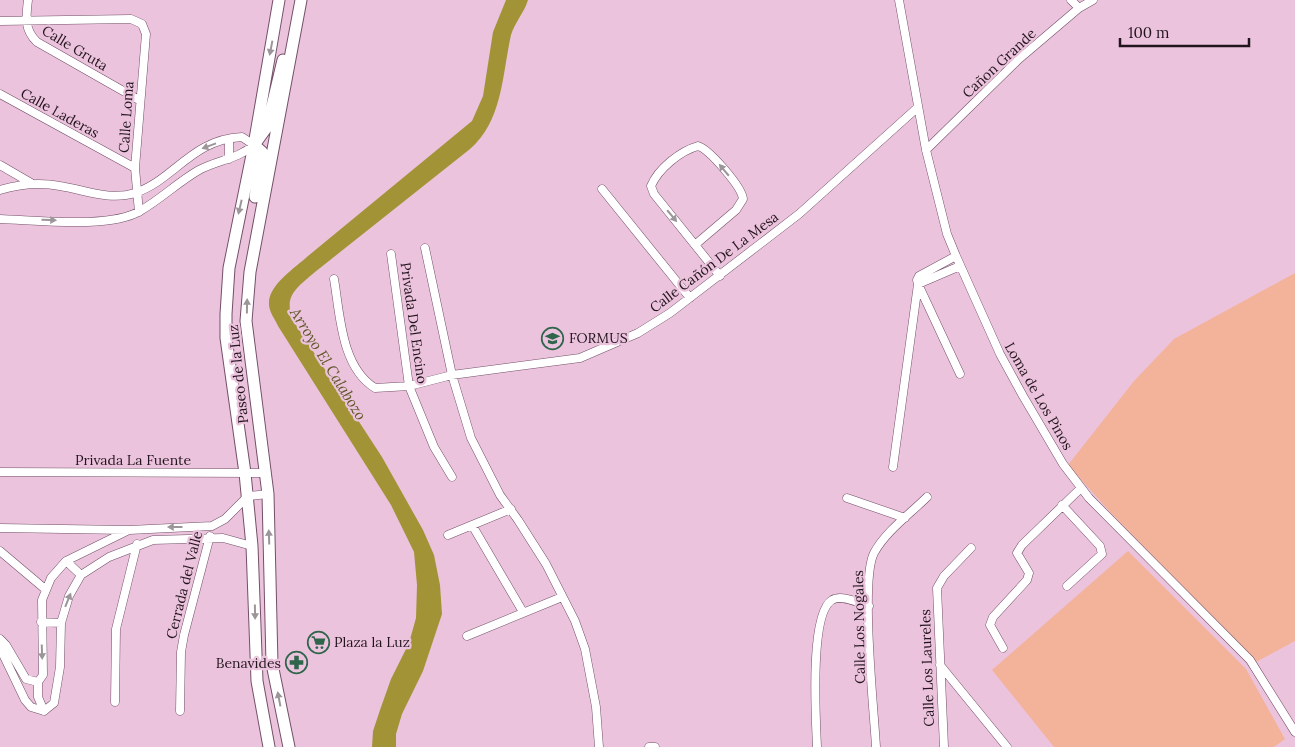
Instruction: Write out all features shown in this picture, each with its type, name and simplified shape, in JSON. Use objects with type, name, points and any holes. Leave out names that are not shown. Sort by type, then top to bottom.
[{"type":"street","name":"Calle Gruta","points":[[28,0],[26,21],[29,32],[37,42],[139,100]]},
{"type":"street","name":"Paseo de la Luz","points":[[269,747],[257,681],[252,546],[248,496],[229,365],[226,314],[229,268],[254,145],[279,0]]},
{"type":"street","name":"Paseo de la Luz","points":[[289,747],[272,664],[268,494],[247,340],[247,294],[257,228],[301,0]]},
{"type":"street","points":[[1071,0],[1079,8]]},
{"type":"street","name":"Cañon Grande","points":[[926,150],[1019,60],[1079,8],[1093,0]]},
{"type":"street","name":"Loma de Los Pinos","points":[[900,1],[917,108],[941,211],[960,266],[1014,379],[1064,464],[1081,488],[1250,660],[1295,732]]},
{"type":"street","name":"Calle Loma","points":[[26,21],[131,19],[142,24],[146,34],[139,100],[135,168],[139,212]]},
{"type":"street","points":[[0,21],[26,21]]},
{"type":"street","points":[[0,219],[104,221],[139,212],[198,171],[239,156],[254,145],[267,126],[282,64],[294,36]]},
{"type":"street","name":"Calle Laderas","points":[[0,94],[135,168]]},
{"type":"street","name":"Calle Cañón De La Mesa","points":[[334,279],[347,350],[364,380],[375,388],[409,386],[452,375],[580,358],[638,333],[720,276],[798,214],[917,108]]},
{"type":"street","points":[[0,190],[31,183],[59,185],[108,195],[136,192],[152,185],[191,155],[210,145],[242,137],[262,152],[255,199],[257,228]]},
{"type":"street","points":[[229,140],[229,159]]},
{"type":"street","points":[[696,244],[736,210],[743,199],[739,188],[708,151],[698,146],[686,150],[658,173],[651,186],[654,194],[720,276]]},
{"type":"street","points":[[191,155],[198,171]]},
{"type":"street","points":[[0,165],[31,183]]},
{"type":"street","points":[[602,189],[690,298]]},
{"type":"street","points":[[425,248],[452,375],[471,438],[500,495],[546,564],[585,649],[596,706],[599,747]]},
{"type":"street","name":"Privada Del Encino","points":[[391,254],[409,386],[434,446],[452,478]]},
{"type":"street","points":[[893,467],[918,284],[917,280],[919,276],[956,256]]},
{"type":"street","points":[[918,284],[960,266]]},
{"type":"street","points":[[918,284],[960,374]]},
{"type":"street","points":[[229,365],[251,363]]},
{"type":"street","name":"Privada La Fuente","points":[[0,472],[266,473]]},
{"type":"street","points":[[1003,648],[990,625],[993,617],[1027,580],[1029,573],[1017,553],[1022,545],[1081,488]]},
{"type":"street","points":[[0,538],[1,528],[129,530],[212,526],[226,518],[248,496],[268,494]]},
{"type":"street","name":"Calle Los Nogales","points":[[876,747],[869,606],[870,565],[874,553],[905,518],[927,497]]},
{"type":"street","points":[[847,498],[905,518]]},
{"type":"street","points":[[1062,505],[1100,546],[1102,554],[1067,586]]},
{"type":"street","points":[[448,535],[510,509]]},
{"type":"street","points":[[472,525],[523,612]]},
{"type":"street","name":"Cerrada del Valle","points":[[180,711],[181,652],[212,526]]},
{"type":"street","points":[[44,711],[38,697],[38,682],[43,675],[41,622],[45,590],[51,578],[66,561],[129,530]]},
{"type":"street","points":[[44,711],[54,703],[57,694],[62,623],[69,596],[81,575],[109,557],[137,544],[166,538],[233,539],[252,546]]},
{"type":"street","points":[[115,702],[116,629],[137,544]]},
{"type":"street","name":"Calle Los Laureles","points":[[944,747],[937,588],[944,576],[971,548]]},
{"type":"street","points":[[0,551],[45,590]]},
{"type":"street","points":[[66,561],[81,575]]},
{"type":"street","points":[[254,592],[270,592]]},
{"type":"street","points":[[467,636],[562,597]]},
{"type":"street","points":[[817,747],[816,651],[824,610],[832,599],[838,598],[869,606]]},
{"type":"street","points":[[41,622],[62,623]]},
{"type":"street","points":[[0,639],[6,645],[26,679],[38,682]]},
{"type":"street","points":[[0,648],[25,700],[31,707],[44,711]]},
{"type":"street","points":[[940,666],[1007,747]]},
{"type":"street","points":[[649,747],[655,747]]},
{"type":"shaded area","points":[[506,0],[528,0],[511,35],[500,96],[495,111],[481,137],[470,149],[308,278],[296,289],[290,301],[292,316],[296,325],[382,457],[423,530],[434,555],[440,585],[442,614],[423,671],[402,714],[396,734],[396,747],[372,747],[373,731],[380,710],[391,679],[409,643],[416,618],[417,585],[414,552],[391,505],[278,326],[270,310],[270,297],[277,284],[290,271],[472,121],[483,96],[493,32]]},
{"type":"shaded area","points":[[1295,273],[1295,641],[1256,662],[1110,512],[1068,465],[1134,381],[1174,339]]},
{"type":"shaded area","points":[[1128,551],[1246,669],[1285,739],[1274,747],[1054,747],[992,670]]},
{"type":"place","name":"FORMUS","points":[[553,338]]},
{"type":"place","name":"Plaza la Luz","points":[[318,642]]},
{"type":"place","name":"Benavides","points":[[297,663]]},
{"type":"water label","name":"Arroyo El Calabozo","points":[[328,364]]}]
